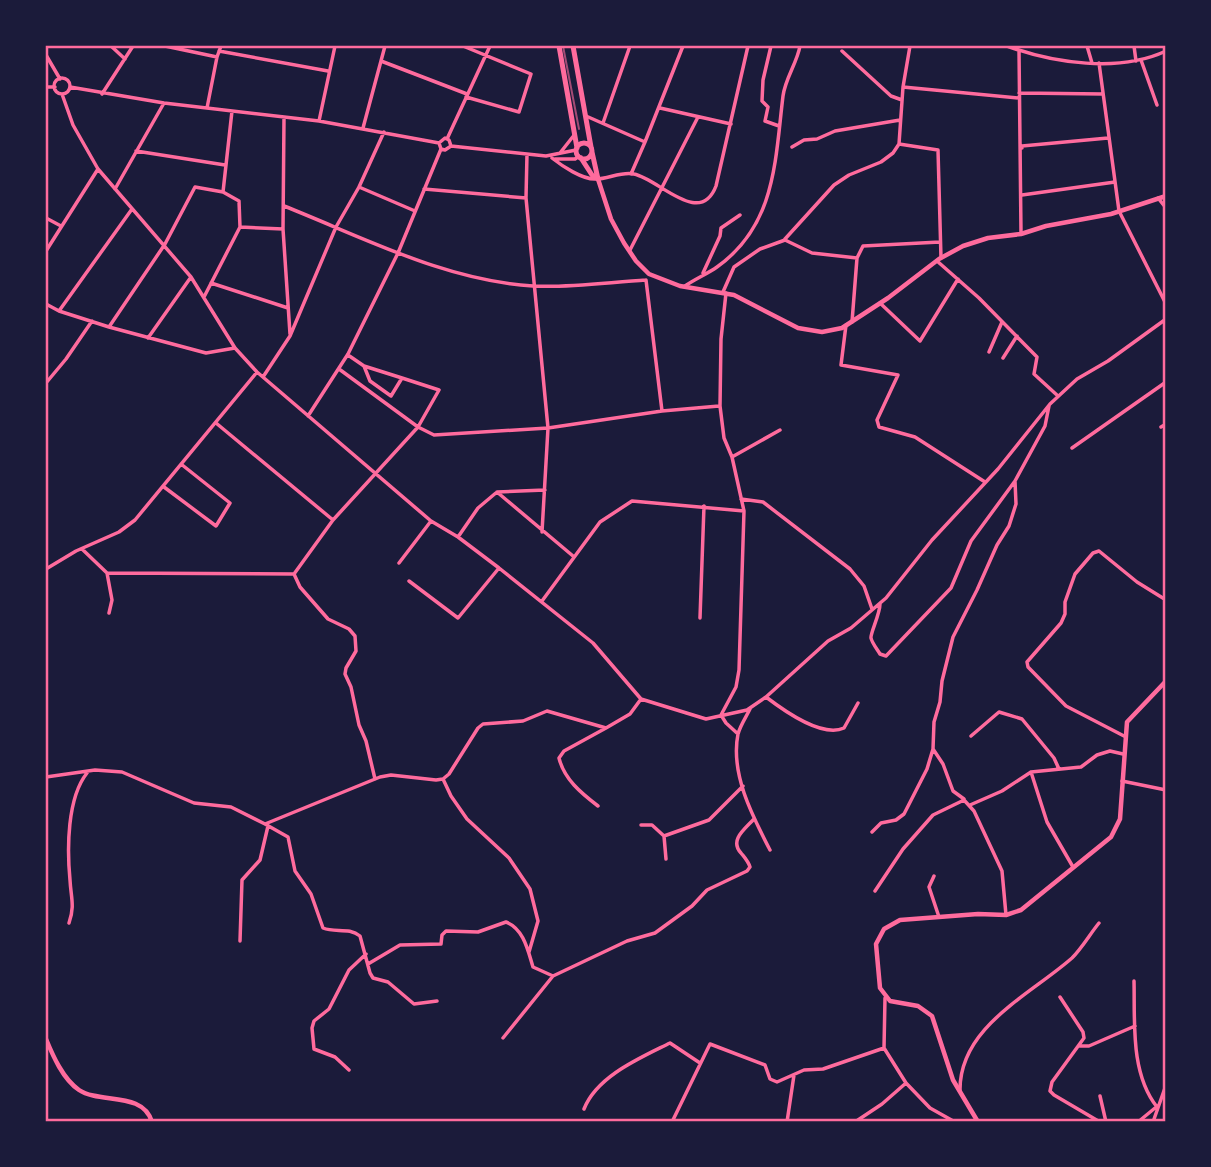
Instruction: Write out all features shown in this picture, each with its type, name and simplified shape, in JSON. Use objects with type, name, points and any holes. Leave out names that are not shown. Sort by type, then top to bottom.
[{"type":"main road","points":[[559,46],[578,153],[592,175],[598,179]]},
{"type":"main road","points":[[573,46],[598,179],[611,219],[629,251],[649,274],[684,286],[725,293],[810,331],[827,332],[846,326],[939,259],[980,240],[1021,234],[1119,211],[1166,196]]},
{"type":"main road","points":[[578,153],[584,143],[591,149]]},
{"type":"main road","points":[[578,153],[588,158],[591,149]]},
{"type":"main road","points":[[978,1122],[953,1080],[932,1016],[918,1006],[895,1003],[886,998],[880,988],[875,955],[879,935],[889,924],[900,920],[1006,915],[1021,910],[1094,852],[1117,828],[1120,819],[1125,727],[1130,717],[1165,682]]},
{"type":"main road","points":[[46,1038],[60,1068],[77,1089],[92,1096],[133,1103],[143,1108],[152,1122]]},
{"type":"street","points":[[111,46],[125,59]]},
{"type":"street","points":[[102,93],[133,46]]},
{"type":"street","points":[[165,46],[217,57]]},
{"type":"street","points":[[319,121],[335,46]]},
{"type":"street","points":[[363,128],[385,46]]},
{"type":"street","points":[[381,61],[466,96],[519,113],[531,74],[463,46]]},
{"type":"street","points":[[447,139],[490,46]]},
{"type":"street","points":[[603,123],[630,46]]},
{"type":"street","points":[[631,174],[683,46]]},
{"type":"street","points":[[441,149],[447,150],[451,146],[546,156],[590,179],[631,174],[697,204],[708,201],[716,186],[748,46]]},
{"type":"street","points":[[771,46],[763,80],[762,101],[768,105],[765,121],[779,126]]},
{"type":"street","points":[[684,286],[726,259],[758,222],[769,195],[784,90],[800,46]]},
{"type":"street","points":[[721,715],[736,687],[739,670],[744,511],[732,457],[724,438],[720,406],[725,293],[734,267],[760,248],[785,240],[834,185],[849,175],[881,162],[893,153],[899,144],[903,87],[910,46]]},
{"type":"street","points":[[1007,46],[1055,60],[1092,63],[1138,60],[1166,51]]},
{"type":"street","points":[[1087,46],[1092,63]]},
{"type":"street","points":[[1134,46],[1157,105]]},
{"type":"street","points":[[207,108],[220,48],[328,71]]},
{"type":"street","points":[[1019,50],[1021,234]]},
{"type":"street","points":[[842,51],[891,96],[902,100]]},
{"type":"street","points":[[46,55],[60,79]]},
{"type":"street","points":[[1099,63],[1119,211],[1166,304]]},
{"type":"street","points":[[60,79],[67,80],[70,87]]},
{"type":"street","points":[[55,88],[60,79]]},
{"type":"street","points":[[46,87],[55,88],[62,94],[73,125],[99,169],[191,277],[235,348],[257,372],[431,521],[458,537],[593,643],[641,699],[706,719],[751,707],[766,697],[828,641],[851,628],[880,604],[932,540],[1058,396],[1077,379],[1119,354],[1166,319]]},
{"type":"street","points":[[70,87],[164,103],[319,121],[439,143]]},
{"type":"street","points":[[62,94],[70,87]]},
{"type":"street","points":[[903,87],[1019,96],[1103,94]]},
{"type":"street","points":[[115,190],[164,103]]},
{"type":"street","points":[[660,108],[731,124]]},
{"type":"street","points":[[223,192],[232,111]]},
{"type":"street","points":[[586,116],[645,142]]},
{"type":"street","points":[[284,117],[283,229],[290,337]]},
{"type":"street","points":[[629,251],[698,117]]},
{"type":"street","points":[[792,147],[804,140],[817,139],[831,132],[900,120]]},
{"type":"street","points":[[263,377],[290,337],[337,226],[359,187],[384,132]]},
{"type":"street","points":[[559,154],[576,132]]},
{"type":"street","points":[[439,143],[443,138],[447,139]]},
{"type":"street","points":[[1022,146],[1108,138]]},
{"type":"street","points":[[447,139],[451,146]]},
{"type":"street","points":[[308,416],[348,355],[398,253],[441,149],[439,143]]},
{"type":"street","points":[[899,144],[938,150],[939,259],[1037,357],[1033,370],[1035,376],[1058,396]]},
{"type":"street","points":[[1021,234],[1022,146]]},
{"type":"street","points":[[136,151],[225,165]]},
{"type":"street","points":[[546,156],[578,153],[575,159],[552,158]]},
{"type":"street","points":[[527,154],[526,198],[548,428],[542,532]]},
{"type":"street","points":[[46,251],[99,169]]},
{"type":"street","points":[[1022,195],[1115,182]]},
{"type":"street","points":[[109,327],[165,244],[195,187],[223,192],[239,201],[240,227],[204,297]]},
{"type":"street","points":[[359,187],[415,211]]},
{"type":"street","points":[[424,190],[526,198]]},
{"type":"street","points":[[1158,198],[1166,208]]},
{"type":"street","points":[[284,206],[398,253],[469,277],[534,286],[646,280]]},
{"type":"street","points":[[59,311],[132,209]]},
{"type":"street","points":[[702,275],[721,228],[740,215]]},
{"type":"street","points":[[46,218],[61,226]]},
{"type":"street","points":[[240,227],[283,229]]},
{"type":"street","points":[[785,240],[812,253],[857,258]]},
{"type":"street","points":[[852,322],[857,258],[862,247],[866,244],[940,242]]},
{"type":"street","points":[[649,274],[646,280],[662,411]]},
{"type":"street","points":[[148,338],[191,277]]},
{"type":"street","points":[[880,303],[920,341],[958,279]]},
{"type":"street","points":[[211,283],[288,308]]},
{"type":"street","points":[[46,304],[59,311],[109,327],[206,353],[235,348]]},
{"type":"street","points":[[46,383],[92,321]]},
{"type":"street","points":[[989,352],[1002,321]]},
{"type":"street","points":[[846,326],[841,365],[898,375],[877,420],[879,428],[915,437],[985,482]]},
{"type":"street","points":[[1003,358],[1017,337]]},
{"type":"street","points":[[294,574],[333,520],[418,427],[439,390],[364,366],[348,355]]},
{"type":"street","points":[[364,366],[370,381],[391,396],[402,378]]},
{"type":"street","points":[[339,369],[418,427],[434,435],[548,428],[662,411],[720,406]]},
{"type":"street","points":[[46,569],[127,527],[164,487],[257,372]]},
{"type":"street","points":[[1072,448],[1166,382]]},
{"type":"street","points":[[880,604],[871,639],[880,654],[886,656],[951,588],[971,541],[1015,481],[1045,426],[1050,404]]},
{"type":"street","points":[[216,424],[333,520]]},
{"type":"street","points":[[732,457],[780,430]]},
{"type":"street","points":[[164,487],[216,526],[230,503],[181,464]]},
{"type":"street","points":[[872,832],[881,823],[896,820],[904,814],[927,769],[933,749],[934,722],[946,660],[953,637],[997,545],[1009,526],[1016,504],[1015,481]]},
{"type":"street","points":[[458,537],[478,508],[497,492],[545,490]]},
{"type":"street","points":[[497,492],[573,556]]},
{"type":"street","points":[[741,499],[763,502],[859,576],[873,610]]},
{"type":"street","points":[[541,601],[600,522],[632,501],[744,511]]},
{"type":"street","points":[[700,618],[704,506]]},
{"type":"street","points":[[399,563],[431,521]]},
{"type":"street","points":[[82,548],[107,573],[112,600],[109,612]]},
{"type":"street","points":[[1124,736],[1066,706],[1028,667],[1027,662],[1064,619],[1065,602],[1075,574],[1093,553],[1098,551],[1166,600]]},
{"type":"street","points":[[409,581],[457,618],[499,568]]},
{"type":"street","points":[[107,573],[294,574]]},
{"type":"street","points":[[294,574],[300,587],[328,619],[349,629],[355,636],[356,651],[346,667],[345,674],[351,687],[375,779]]},
{"type":"street","points":[[766,697],[789,715],[817,726],[837,730],[844,728],[858,702]]},
{"type":"street","points":[[598,806],[568,779],[559,758],[564,751],[630,714],[641,699]]},
{"type":"street","points":[[751,707],[738,734],[737,765],[754,819],[770,850]]},
{"type":"street","points":[[267,825],[375,779],[391,775],[443,779],[483,724],[523,722],[547,711],[606,728]]},
{"type":"street","points":[[971,736],[999,712],[1018,716],[1054,758],[1059,770]]},
{"type":"street","points":[[721,715],[738,734]]},
{"type":"street","points":[[933,749],[943,764],[953,791],[970,805],[1002,871],[1006,915]]},
{"type":"street","points":[[970,805],[1002,791],[1031,772],[1081,767],[1103,752],[1117,751],[1123,754]]},
{"type":"street","points":[[46,778],[113,771],[130,775],[187,801],[231,807],[267,825],[288,837],[295,871],[311,894],[321,926],[328,930],[356,933],[363,940],[373,978],[388,982],[414,1004],[437,1001]]},
{"type":"street","points":[[69,923],[74,908],[68,851],[74,801],[80,782],[88,772]]},
{"type":"street","points":[[1031,772],[1047,822],[1073,867]]},
{"type":"street","points":[[443,779],[467,820],[509,858],[530,889],[538,925],[530,951]]},
{"type":"street","points":[[1122,781],[1166,790]]},
{"type":"street","points":[[664,836],[709,820],[743,786]]},
{"type":"street","points":[[875,891],[903,849],[933,815],[964,800]]},
{"type":"street","points":[[503,1038],[553,976],[626,941],[654,933],[692,906],[707,890],[747,871],[750,863],[736,848],[735,843],[754,819]]},
{"type":"street","points":[[240,941],[242,880],[260,860],[267,825]]},
{"type":"street","points":[[641,825],[652,825],[664,836],[666,859]]},
{"type":"street","points":[[934,876],[929,887],[939,917]]},
{"type":"street","points":[[368,964],[400,945],[441,944],[442,935],[446,931],[478,932],[502,922],[514,926],[530,951],[533,967],[553,976]]},
{"type":"street","points":[[960,1093],[962,1067],[978,1038],[994,1020],[1075,955],[1099,923]]},
{"type":"street","points":[[349,1070],[335,1057],[316,1051],[313,1047],[312,1028],[316,1019],[329,1009],[349,970],[366,954]]},
{"type":"street","points":[[1134,981],[1137,1049],[1143,1079],[1157,1107]]},
{"type":"street","points":[[1060,997],[1083,1032],[1084,1038],[1052,1082],[1050,1091],[1100,1122]]},
{"type":"street","points":[[886,998],[884,1048],[906,1083],[930,1108],[954,1122]]},
{"type":"street","points":[[1079,1046],[1089,1046],[1135,1026]]},
{"type":"street","points":[[584,1109],[597,1088],[638,1059],[670,1043],[700,1063]]},
{"type":"street","points":[[672,1122],[710,1044],[765,1065],[769,1079],[774,1082],[780,1082],[803,1070],[823,1069],[884,1048]]},
{"type":"street","points":[[787,1122],[794,1074]]},
{"type":"street","points":[[855,1122],[883,1104],[906,1083]]},
{"type":"street","points":[[1153,1122],[1166,1085]]},
{"type":"street","points":[[1100,1096],[1106,1122]]},
{"type":"street","points":[[1140,1120],[1157,1107]]},
{"type":"street","points":[[1140,1120],[1148,1117],[1153,1122]]},
{"type":"tram line","points":[[563,46],[579,129]]}]
